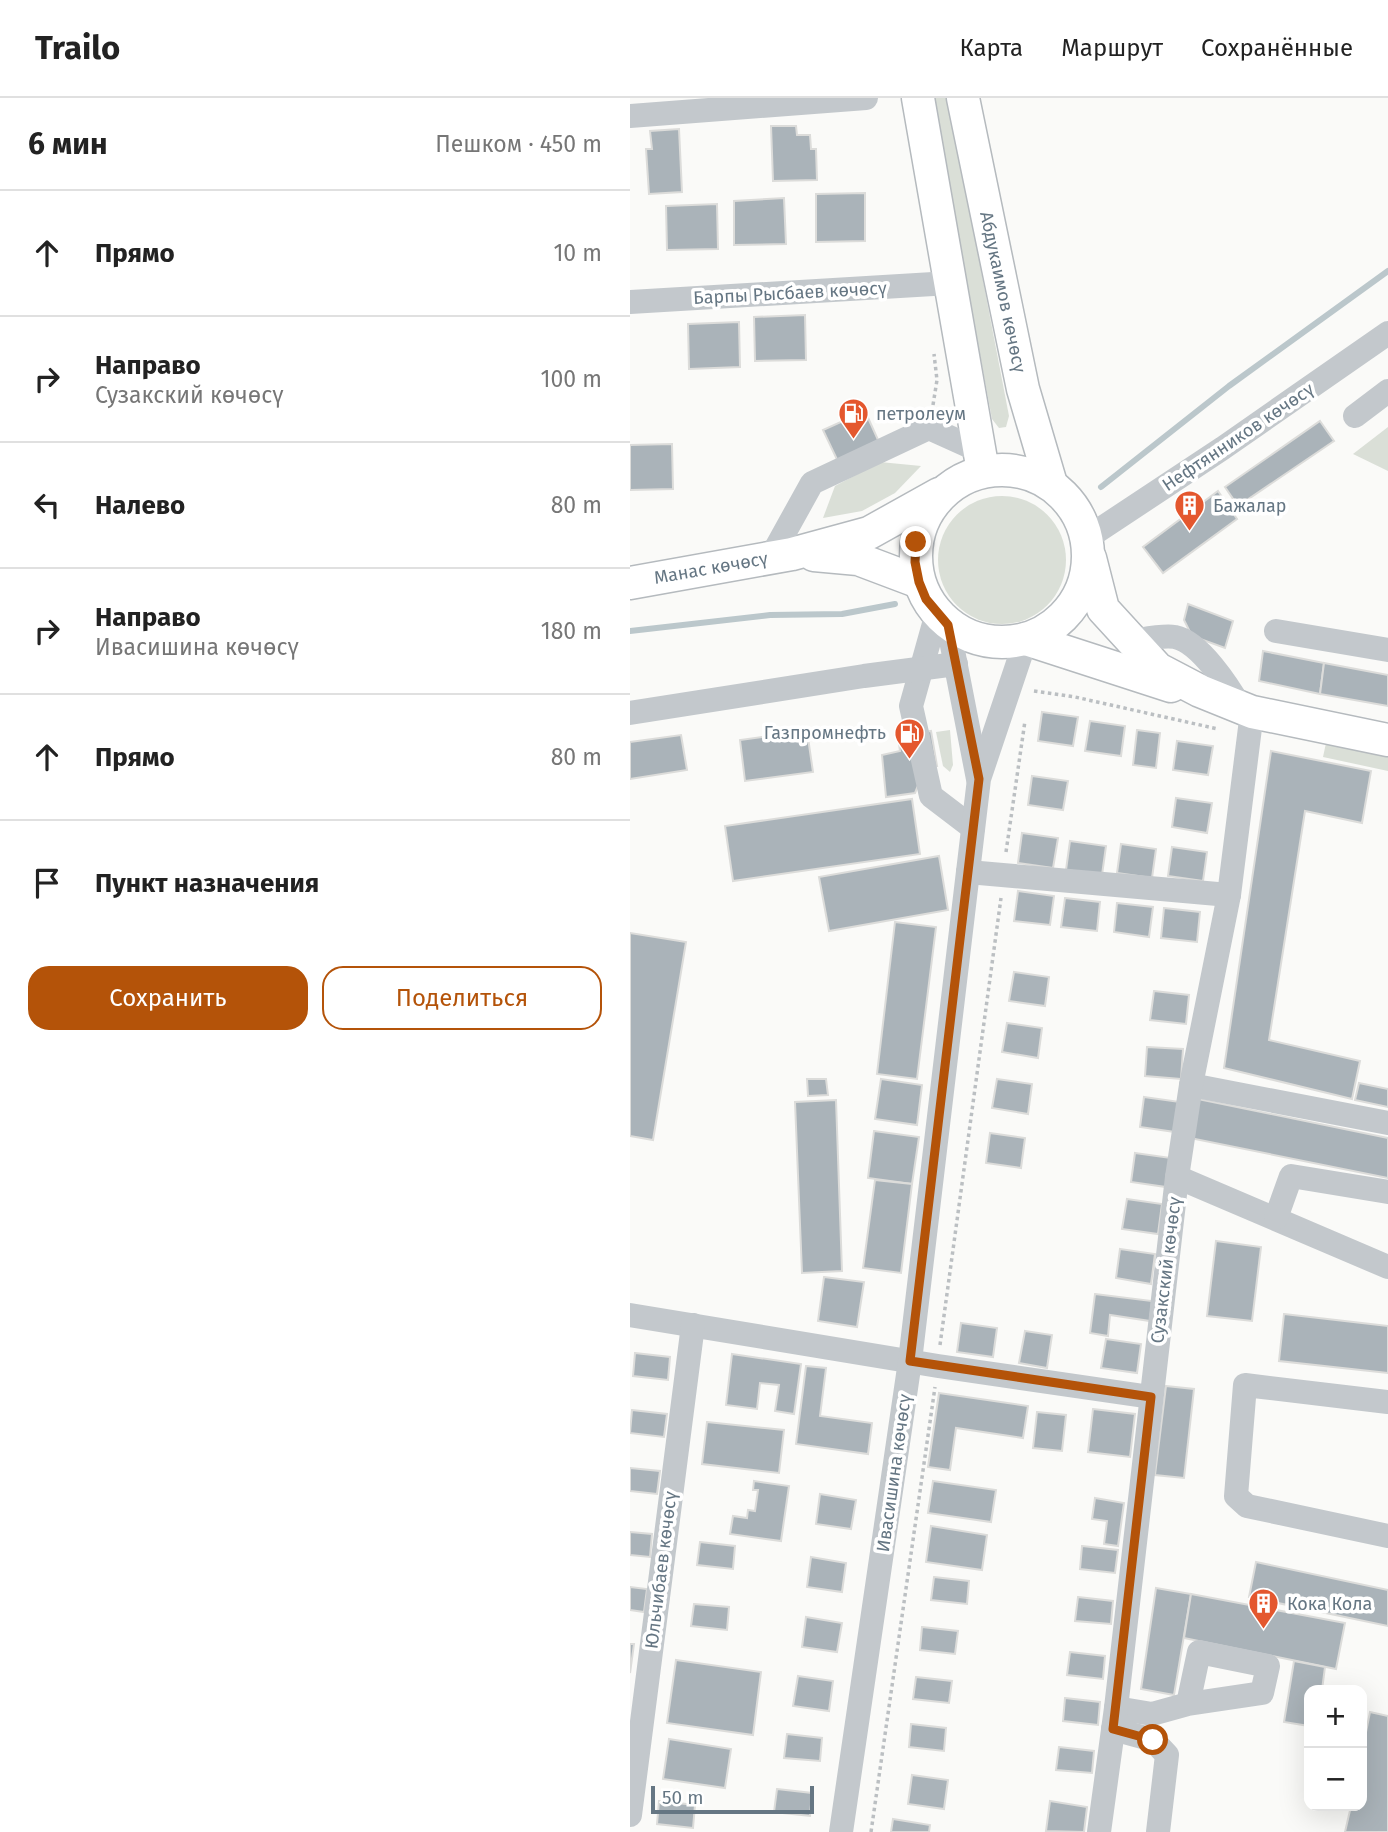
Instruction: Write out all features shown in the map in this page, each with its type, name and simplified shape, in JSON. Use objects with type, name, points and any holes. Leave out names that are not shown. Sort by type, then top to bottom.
[{"type":"main road","points":[[918,98],[982,461]]},
{"type":"main road","name":"Абдукаимов көчөсү","points":[[962,98],[1023,389],[1051,484]]},
{"type":"main road","points":[[982,461],[1051,484],[1067,499],[1080,517],[1103,609],[1158,669],[1245,715]]},
{"type":"main road","points":[[781,555],[869,533],[963,479],[982,461]]},
{"type":"main road","points":[[944,491],[921,523],[915,562],[926,599],[943,619],[972,638],[999,643],[1026,639],[1052,627],[1072,607],[1085,581],[1088,546]]},
{"type":"main road","points":[[781,555],[858,559],[919,582]]},
{"type":"main road","name":"Манас көчөсү","points":[[630,583],[781,555]]},
{"type":"main road","points":[[1026,639],[1245,715],[1388,740]]},
{"type":"street","points":[[630,116],[674,106],[866,98]]},
{"type":"street","name":"Барпы Рысбаев көчөсү","points":[[630,302],[950,283]]},
{"type":"street","name":"Нефтянников көчөсү","points":[[1088,546],[1388,333]]},
{"type":"street","points":[[1355,415],[1388,391]]},
{"type":"street","points":[[781,555],[812,483],[929,428],[982,461]]},
{"type":"street","points":[[943,619],[956,664],[979,779]]},
{"type":"street","points":[[943,619],[922,669],[911,706],[931,796],[973,828]]},
{"type":"street","points":[[1276,631],[1388,650]]},
{"type":"street","points":[[979,779],[1026,639]]},
{"type":"street","points":[[630,713],[956,664]]},
{"type":"street","name":"Сузакский көчөсү","points":[[1099,1832],[1177,1177],[1191,1085],[1229,895],[1245,715]]},
{"type":"street","name":"Ивасишина көчөсү","points":[[841,1832],[910,1361],[979,779]]},
{"type":"street","points":[[968,872],[1229,895]]},
{"type":"street","points":[[1191,1085],[1388,1123]]},
{"type":"street","points":[[1276,1219],[1291,1176],[1388,1192]]},
{"type":"street","points":[[1177,1177],[1388,1267]]},
{"type":"street","points":[[630,1315],[937,1366],[1151,1397]]},
{"type":"street","name":"Юльчибаев көчөсү","points":[[630,1815],[693,1325]]},
{"type":"street","points":[[1388,1402],[1245,1385],[1236,1496],[1247,1506],[1388,1536]]},
{"type":"street","points":[[1114,1718],[1153,1714],[1188,1704]]},
{"type":"street","points":[[1114,1718],[1153,1740],[1167,1755],[1158,1832]]},
{"type":"path","points":[[1028,699],[1034,691],[1075,698],[1245,715]]},
{"type":"path","points":[[871,1832],[1026,712]]},
{"type":"shaded area","points":[[932,98],[948,98],[1009,416],[1006,427],[999,428],[992,419]]},
{"type":"shaded area","points":[[1388,427],[1388,471],[1353,454]]},
{"type":"shaded area","points":[[880,462],[921,466],[895,493],[862,511],[823,518],[835,486]]},
{"type":"shaded area","points":[[1002,496],[1026,501],[1047,515],[1061,536],[1066,560],[1061,584],[1047,605],[1026,619],[1002,624],[978,619],[957,605],[943,584],[938,560],[943,536],[957,515],[978,501]]},
{"type":"shaded area","points":[[950,730],[953,765],[950,772],[943,766],[936,732]]},
{"type":"shaded area","points":[[1326,743],[1388,756],[1388,771],[1323,757]]},
{"type":"building","points":[[771,126],[796,126],[797,135],[810,135],[811,149],[816,149],[817,180],[773,181]]},
{"type":"building","points":[[679,129],[682,192],[649,194],[646,149],[652,149],[650,131]]},
{"type":"building","points":[[865,193],[865,241],[816,242],[816,194]]},
{"type":"building","points":[[784,198],[786,244],[734,245],[734,201]]},
{"type":"building","points":[[717,204],[718,249],[667,250],[666,206]]},
{"type":"building","points":[[805,315],[806,360],[755,361],[754,317]]},
{"type":"building","points":[[739,322],[740,367],[689,369],[688,324]]},
{"type":"building","name":"петролеум","points":[[865,411],[883,451],[842,470],[823,430]]},
{"type":"building","points":[[1320,421],[1334,441],[1238,506],[1225,487]]},
{"type":"building","points":[[672,444],[673,489],[630,490],[630,445]]},
{"type":"building","name":"Бажалар","points":[[1218,491],[1237,519],[1163,573],[1143,547]]},
{"type":"building","points":[[1188,604],[1233,621],[1225,648],[1192,636],[1184,620]]},
{"type":"building","points":[[1263,651],[1324,663],[1320,694],[1259,681]]},
{"type":"building","points":[[1324,663],[1388,675],[1388,706],[1320,694]]},
{"type":"building","points":[[1042,712],[1078,717],[1073,746],[1038,741]]},
{"type":"building","points":[[1090,721],[1125,726],[1121,756],[1085,751]]},
{"type":"building","points":[[1137,730],[1160,733],[1156,768],[1133,765]]},
{"type":"building","points":[[807,731],[813,772],[745,781],[740,740]]},
{"type":"building","name":"Газпромнефть","points":[[931,731],[937,766],[926,766],[915,793],[886,797],[882,755],[900,751],[898,736]]},
{"type":"building","points":[[681,735],[687,770],[630,779],[630,742]]},
{"type":"building","points":[[1177,741],[1213,746],[1208,775],[1173,770]]},
{"type":"building","points":[[1271,751],[1371,771],[1362,823],[1305,811],[1269,1040],[1360,1061],[1352,1099],[1224,1068]]},
{"type":"building","points":[[1032,776],[1068,781],[1063,810],[1028,805]]},
{"type":"building","points":[[1176,798],[1212,803],[1207,833],[1172,827]]},
{"type":"building","points":[[912,799],[920,854],[733,881],[725,826]]},
{"type":"building","points":[[1022,833],[1058,838],[1053,868],[1018,863]]},
{"type":"building","points":[[1070,841],[1106,846],[1102,875],[1066,870]]},
{"type":"building","points":[[1121,844],[1156,849],[1152,878],[1117,873]]},
{"type":"building","points":[[1172,847],[1207,852],[1203,881],[1168,876]]},
{"type":"building","points":[[939,856],[948,910],[829,931],[819,877]]},
{"type":"building","points":[[1018,891],[1054,896],[1050,925],[1014,921]]},
{"type":"building","points":[[1065,898],[1100,902],[1097,931],[1061,927]]},
{"type":"building","points":[[1117,903],[1153,907],[1149,937],[1114,932]]},
{"type":"building","points":[[1164,908],[1200,912],[1197,942],[1161,938]]},
{"type":"building","points":[[895,922],[936,927],[917,1079],[877,1074]]},
{"type":"building","points":[[630,933],[686,942],[653,1140],[630,1136]]},
{"type":"building","points":[[1014,972],[1049,977],[1045,1006],[1009,1001]]},
{"type":"building","points":[[1154,991],[1189,995],[1186,1024],[1150,1020]]},
{"type":"building","points":[[1007,1023],[1042,1028],[1038,1058],[1002,1052]]},
{"type":"building","points":[[1147,1047],[1183,1049],[1181,1079],[1145,1076]]},
{"type":"building","points":[[807,1079],[826,1079],[828,1095],[808,1096]]},
{"type":"building","points":[[881,1079],[922,1085],[917,1125],[875,1119]]},
{"type":"building","points":[[997,1079],[1032,1084],[1028,1114],[992,1108]]},
{"type":"building","points":[[1359,1083],[1388,1089],[1388,1107],[1355,1100]]},
{"type":"building","points":[[1144,1097],[1180,1102],[1175,1132],[1140,1127]]},
{"type":"building","points":[[1198,1099],[1388,1138],[1388,1178],[1190,1138]]},
{"type":"building","points":[[836,1100],[842,1271],[802,1273],[795,1102]]},
{"type":"building","points":[[874,1131],[919,1137],[912,1184],[868,1178]]},
{"type":"building","points":[[990,1133],[1025,1138],[1021,1168],[986,1163]]},
{"type":"building","points":[[1135,1153],[1171,1158],[1166,1187],[1131,1182]]},
{"type":"building","points":[[875,1180],[912,1184],[901,1273],[863,1268]]},
{"type":"building","points":[[1127,1199],[1162,1204],[1158,1234],[1122,1229]]},
{"type":"building","points":[[1216,1241],[1261,1247],[1252,1321],[1207,1316]]},
{"type":"building","points":[[1120,1249],[1155,1254],[1151,1284],[1116,1278]]},
{"type":"building","points":[[824,1277],[864,1282],[857,1327],[818,1321]]},
{"type":"building","points":[[1095,1294],[1152,1301],[1150,1321],[1110,1315],[1108,1336],[1090,1333]]},
{"type":"building","points":[[1284,1314],[1388,1326],[1388,1373],[1279,1361]]},
{"type":"building","points":[[961,1323],[997,1328],[993,1357],[957,1352]]},
{"type":"building","points":[[1025,1331],[1052,1335],[1047,1368],[1019,1363]]},
{"type":"building","points":[[1106,1339],[1141,1344],[1137,1373],[1101,1368]]},
{"type":"building","points":[[635,1353],[670,1357],[668,1380],[633,1376]]},
{"type":"building","points":[[732,1354],[801,1364],[794,1414],[775,1411],[779,1385],[760,1383],[757,1409],[726,1405]]},
{"type":"building","points":[[806,1366],[826,1368],[820,1416],[872,1423],[868,1454],[796,1444]]},
{"type":"building","points":[[1166,1386],[1194,1389],[1184,1478],[1155,1475]]},
{"type":"building","points":[[939,1393],[1028,1406],[1023,1438],[956,1428],[950,1470],[928,1467]]},
{"type":"building","points":[[1093,1409],[1135,1414],[1130,1457],[1088,1452]]},
{"type":"building","points":[[632,1410],[667,1414],[664,1437],[630,1433]]},
{"type":"building","points":[[1037,1412],[1066,1415],[1062,1451],[1033,1448]]},
{"type":"building","points":[[707,1422],[784,1430],[779,1473],[702,1464]]},
{"type":"building","points":[[630,1468],[660,1471],[657,1494],[630,1491]]},
{"type":"building","points":[[754,1481],[789,1486],[781,1541],[730,1534],[733,1516],[747,1518],[748,1510],[755,1511],[758,1490],[753,1490]]},
{"type":"building","points":[[933,1481],[996,1490],[991,1522],[928,1513]]},
{"type":"building","points":[[820,1494],[856,1500],[851,1529],[816,1524]]},
{"type":"building","points":[[1095,1498],[1124,1503],[1118,1546],[1104,1544],[1107,1521],[1092,1519]]},
{"type":"building","points":[[931,1526],[987,1535],[982,1570],[926,1562]]},
{"type":"building","points":[[630,1532],[652,1534],[650,1557],[630,1555]]},
{"type":"building","points":[[700,1542],[735,1546],[733,1569],[697,1565]]},
{"type":"building","points":[[1082,1546],[1118,1550],[1115,1573],[1080,1569]]},
{"type":"building","points":[[811,1557],[846,1563],[842,1592],[807,1587]]},
{"type":"building","points":[[1256,1562],[1388,1590],[1388,1626],[1249,1597]]},
{"type":"building","points":[[934,1577],[969,1581],[967,1604],[931,1600]]},
{"type":"building","points":[[630,1587],[647,1589],[644,1612],[630,1610]]},
{"type":"building","points":[[1156,1588],[1191,1594],[1174,1695],[1141,1689]]},
{"type":"building","name":"Кока Кола","points":[[1191,1594],[1345,1623],[1336,1669],[1184,1638]]},
{"type":"building","points":[[1078,1597],[1113,1601],[1111,1624],[1075,1621]]},
{"type":"building","points":[[694,1604],[729,1607],[727,1630],[691,1626]]},
{"type":"building","points":[[806,1617],[842,1623],[837,1652],[802,1647]]},
{"type":"building","points":[[922,1627],[958,1631],[955,1654],[920,1650]]},
{"type":"building","points":[[630,1644],[634,1644],[630,1673]]},
{"type":"building","points":[[1070,1652],[1105,1656],[1103,1679],[1067,1675]]},
{"type":"building","points":[[676,1660],[761,1672],[753,1735],[667,1723]]},
{"type":"building","points":[[1294,1661],[1325,1667],[1323,1685],[1304,1685],[1304,1725],[1284,1722]]},
{"type":"building","points":[[798,1676],[833,1681],[829,1711],[793,1706]]},
{"type":"building","points":[[916,1677],[952,1681],[949,1703],[913,1699]]},
{"type":"building","points":[[1065,1698],[1100,1702],[1098,1725],[1063,1721]]},
{"type":"building","points":[[1370,1712],[1388,1716],[1388,1832],[1345,1832],[1350,1811],[1367,1811],[1367,1727]]},
{"type":"building","points":[[911,1724],[946,1728],[944,1751],[909,1747]]},
{"type":"building","points":[[787,1734],[822,1738],[820,1761],[784,1758]]},
{"type":"building","points":[[669,1739],[731,1749],[725,1788],[663,1779]]},
{"type":"building","points":[[1059,1747],[1094,1751],[1092,1773],[1056,1770]]},
{"type":"building","points":[[912,1775],[948,1780],[944,1809],[908,1804]]},
{"type":"building","points":[[777,1789],[812,1793],[810,1816],[774,1812]]},
{"type":"building","points":[[659,1801],[695,1805],[693,1828],[657,1824]]},
{"type":"building","points":[[1050,1801],[1087,1807],[1084,1832],[1046,1831]]},
{"type":"building","points":[[893,1819],[930,1825],[929,1832],[891,1832]]},
{"type":"waterway","points":[[1101,487],[1229,386],[1388,271]]},
{"type":"waterway","points":[[630,631],[770,615],[842,614],[895,604]]},
{"type":"place","name":"петролеум","points":[[853,441]]},
{"type":"place","name":"Бажалар","points":[[1190,533]]},
{"type":"place","name":"Газпромнефть","points":[[909,760]]},
{"type":"place","name":"Кока Кола","points":[[1264,1631]]},
{"type":"route","points":[[916,542],[915,562],[919,582],[926,599],[948,625],[979,779],[910,1361],[1151,1397],[1113,1729],[1153,1740]]}]
